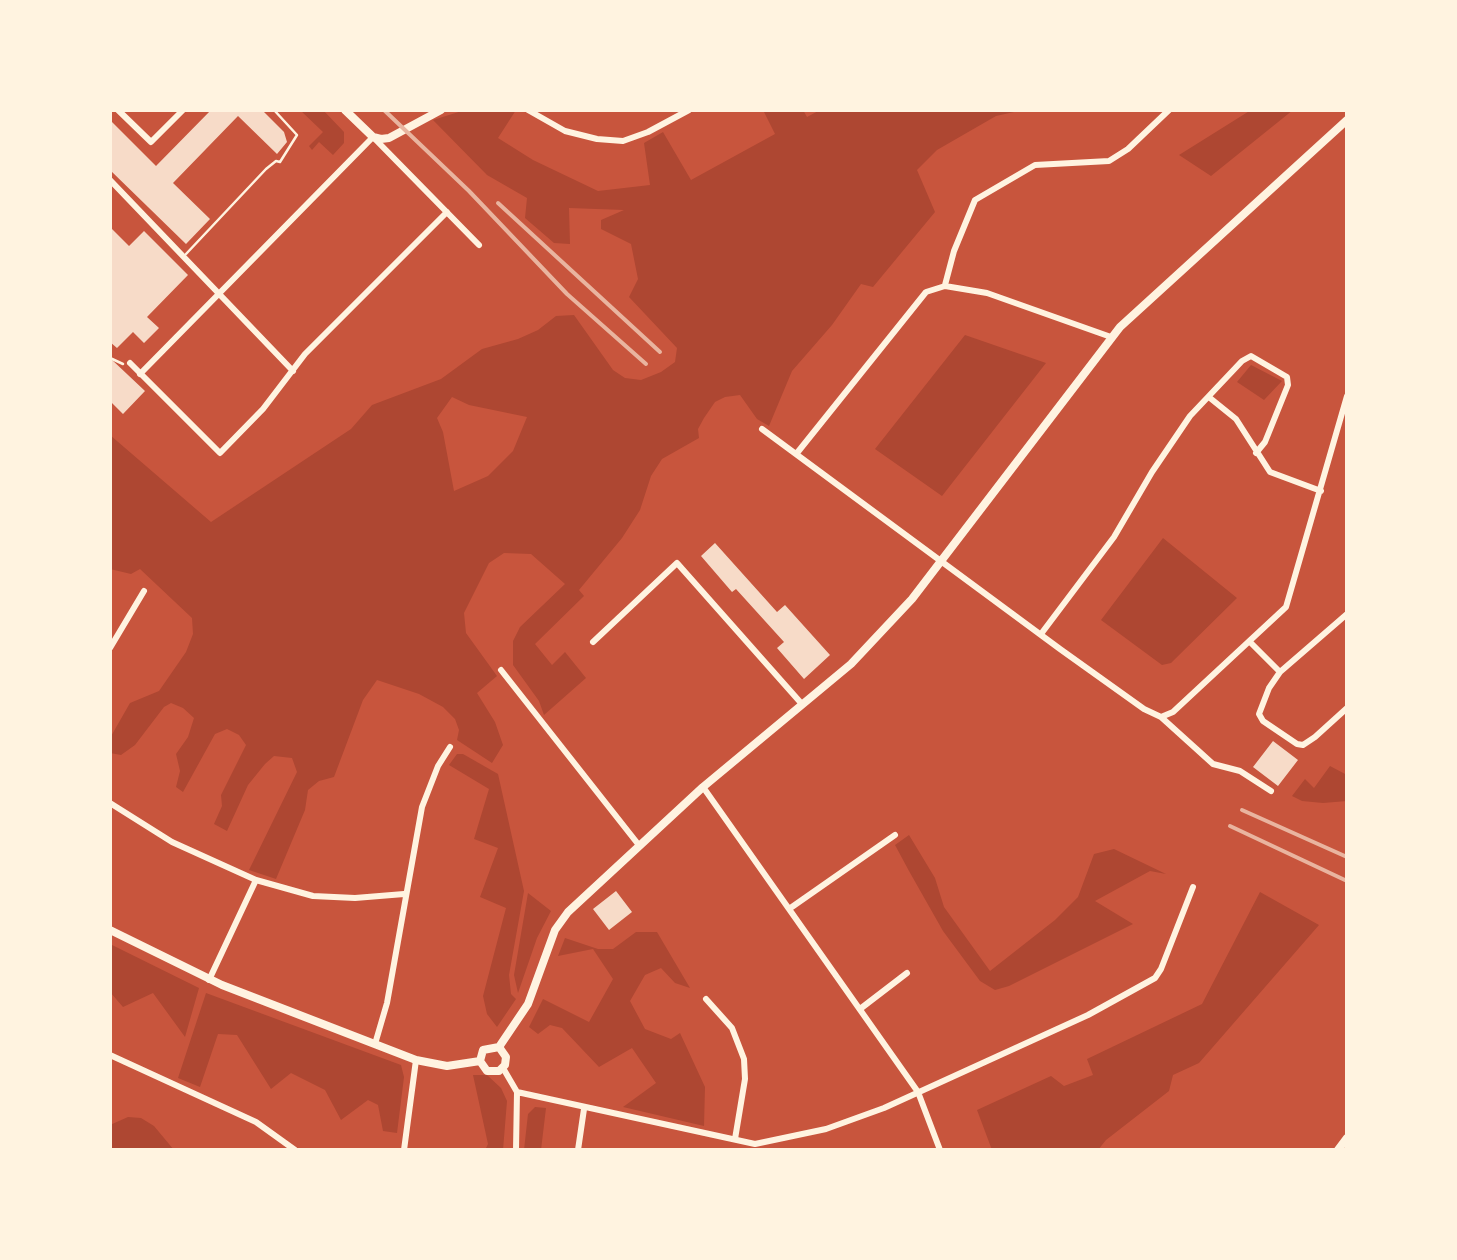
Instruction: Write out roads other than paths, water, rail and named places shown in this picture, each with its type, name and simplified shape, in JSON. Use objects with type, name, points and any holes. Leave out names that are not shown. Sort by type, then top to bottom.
[{"type":"street","points":[[118,110],[151,142],[183,110]]},
{"type":"street","points":[[344,110],[478,246]]},
{"type":"street","points":[[140,374],[373,137],[389,138],[440,110]]},
{"type":"street","points":[[528,110],[565,130],[623,141],[688,110]]},
{"type":"street","points":[[945,286],[954,251],[975,200],[1036,165],[1109,161],[1128,150],[1169,110]]},
{"type":"street","points":[[499,1047],[528,1004],[562,918],[638,844],[851,664],[912,599],[1111,337],[1164,284],[1347,120]]},
{"type":"street","points":[[110,180],[293,371]]},
{"type":"street","points":[[130,363],[220,453],[263,409],[318,340],[447,212]]},
{"type":"street","points":[[796,453],[926,292],[945,286],[986,293],[1111,337]]},
{"type":"street","points":[[1041,634],[1114,537],[1190,416],[1251,356],[1287,377],[1288,385],[1265,442],[1256,453]]},
{"type":"street","points":[[1161,717],[1173,712],[1286,607],[1347,396]]},
{"type":"street","points":[[1210,398],[1236,419],[1270,472],[1321,491]]},
{"type":"street","points":[[762,429],[1144,709],[1161,717],[1213,764],[1240,771],[1271,791]]},
{"type":"street","points":[[592,642],[677,563],[801,703]]},
{"type":"street","points":[[110,648],[144,591]]},
{"type":"street","points":[[1347,614],[1280,672],[1269,688],[1260,714],[1263,721],[1303,745],[1347,708]]},
{"type":"street","points":[[1250,642],[1280,672]]},
{"type":"street","points":[[501,670],[638,844]]},
{"type":"street","points":[[375,1044],[388,1003],[422,807],[450,747]]},
{"type":"street","points":[[703,787],[918,1092],[940,1150]]},
{"type":"street","points":[[110,803],[172,842],[256,880],[312,896],[404,894]]},
{"type":"street","points":[[789,909],[895,835]]},
{"type":"street","points":[[209,980],[256,880]]},
{"type":"street","points":[[517,1092],[735,1139],[755,1147],[850,1122],[1088,1015],[1154,978],[1162,969],[1193,887]]},
{"type":"street","points":[[110,930],[209,980],[416,1060],[447,1066],[480,1061]]},
{"type":"street","points":[[860,1008],[907,973]]},
{"type":"street","points":[[706,999],[732,1028],[744,1060],[745,1079],[735,1139]]},
{"type":"street","points":[[480,1061],[487,1047],[499,1047]]},
{"type":"street","points":[[480,1061],[487,1071],[503,1068],[506,1057],[499,1047]]},
{"type":"street","points":[[110,1055],[256,1122],[294,1150]]},
{"type":"street","points":[[404,1150],[416,1060]]},
{"type":"street","points":[[503,1068],[517,1092],[516,1150]]},
{"type":"street","points":[[578,1150],[584,1109]]},
{"type":"street","points":[[1338,1150],[1347,1138]]},
{"type":"lane","points":[[185,255],[266,169],[280,162],[298,136],[274,110]]},
{"type":"railway","points":[[384,110],[469,191],[567,294],[646,364]]},
{"type":"railway","points":[[498,203],[660,352]]},
{"type":"railway","points":[[1242,810],[1347,857]]},
{"type":"railway","points":[[1230,826],[1347,881]]}]
